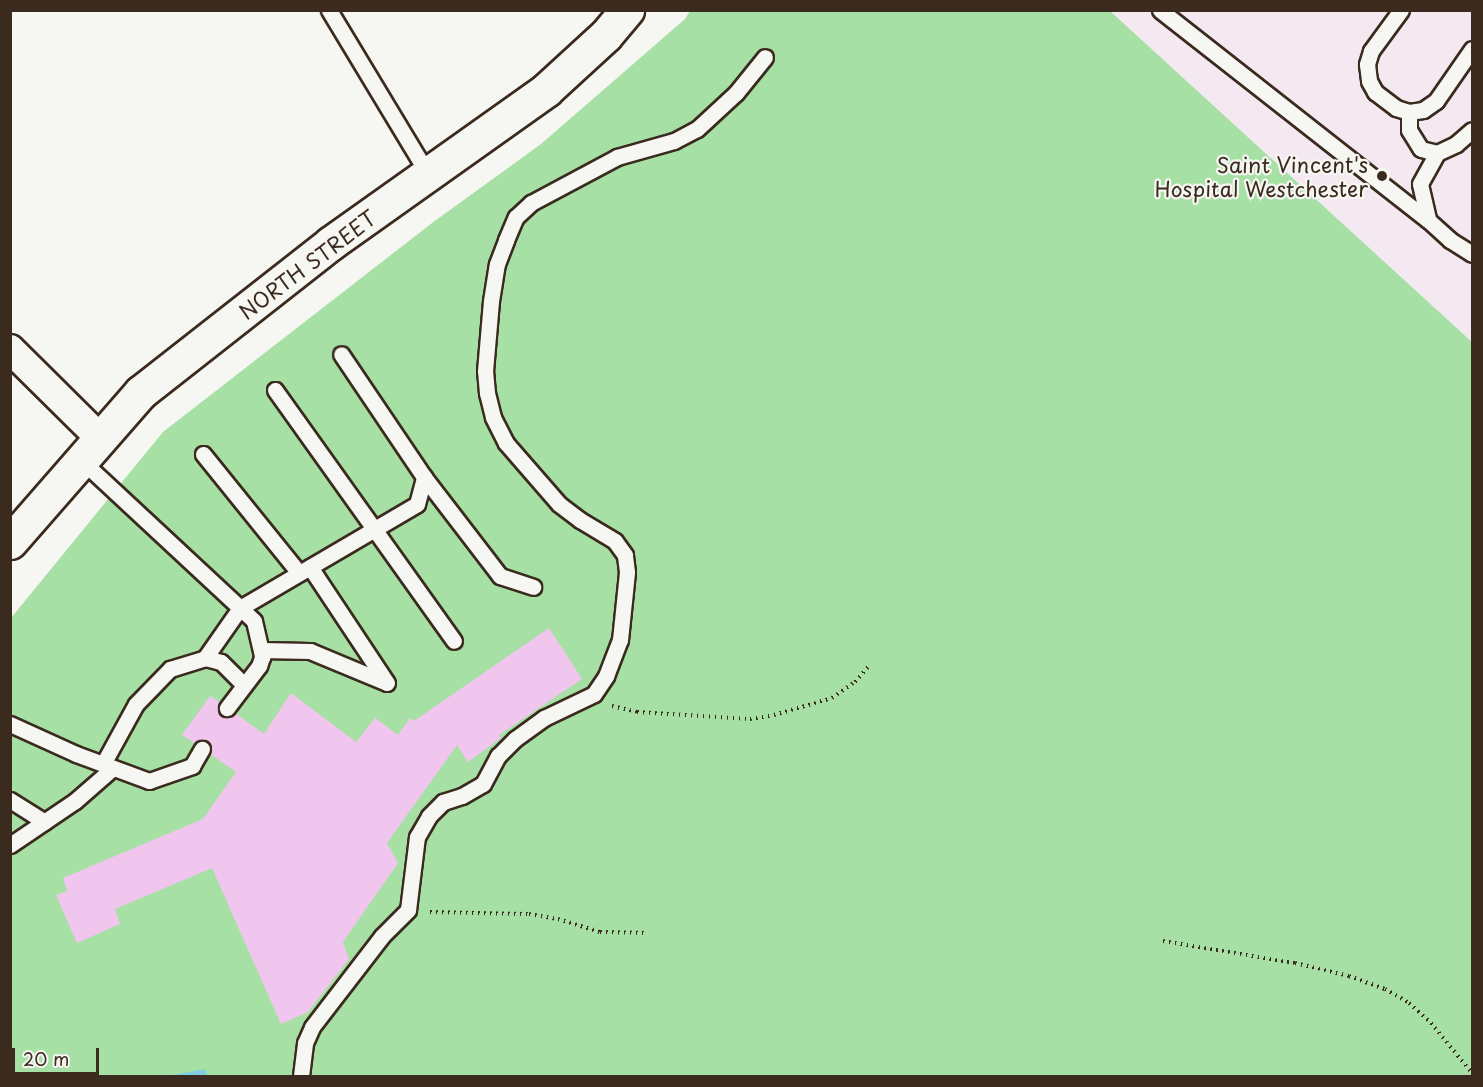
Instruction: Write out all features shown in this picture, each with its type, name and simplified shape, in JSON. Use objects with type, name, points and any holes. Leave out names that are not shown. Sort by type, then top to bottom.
[{"type":"street","name":"NORTH STREET","points":[[10,542],[141,392],[331,243],[546,90],[606,35],[627,10]]},
{"type":"street","points":[[10,349],[91,449]]},
{"type":"lane","points":[[329,10],[428,174]]},
{"type":"lane","points":[[1160,10],[1428,220],[1450,240],[1473,254]]},
{"type":"lane","points":[[1401,10],[1371,51],[1367,64],[1369,81],[1376,92],[1396,108],[1409,112],[1423,110],[1436,100],[1473,49]]},
{"type":"lane","points":[[300,1077],[305,1043],[312,1027],[382,936],[408,910],[417,837],[429,816],[443,802],[462,796],[483,784],[498,756],[515,739],[544,718],[594,694],[606,676],[620,640],[627,572],[625,555],[615,541],[559,504],[506,442],[493,417],[485,371],[491,301],[497,264],[516,217],[531,204],[617,158],[674,141],[697,129],[736,93],[765,57]]},
{"type":"lane","points":[[1409,112],[1409,130],[1421,148],[1437,153]]},
{"type":"lane","points":[[1428,220],[1420,184],[1437,153],[1456,144],[1473,130]]},
{"type":"lane","points":[[341,354],[424,477],[500,576],[533,587]]},
{"type":"lane","points":[[275,390],[454,641]]},
{"type":"lane","points":[[91,449],[254,621],[261,650],[259,666],[243,684],[227,708]]},
{"type":"lane","points":[[203,454],[304,570],[387,683],[310,651],[261,650]]},
{"type":"lane","points":[[205,658],[240,608],[417,504],[424,477]]},
{"type":"lane","points":[[10,845],[75,801],[108,766],[136,704],[170,669],[205,658],[220,662],[243,684]]},
{"type":"lane","points":[[10,724],[76,754],[149,781],[192,766],[202,749]]},
{"type":"lane","points":[[10,800],[45,822]]},
{"type":"path","points":[[594,694],[610,705],[637,712],[750,719],[774,716],[832,698],[855,682],[869,666]]},
{"type":"path","points":[[408,910],[446,914],[486,912],[529,914],[558,919],[600,932],[648,933]]},
{"type":"path","points":[[1163,941],[1294,963],[1349,976],[1385,989],[1409,1003],[1431,1023],[1473,1072]]},
{"type":"shaded area","name":"Saint Vincent's Hospital Westchester","points":[[1109,11],[1472,11],[1472,342]]},
{"type":"green space","points":[[690,11],[1110,11],[1472,342],[1472,1076],[11,1076],[11,618],[163,432],[432,223],[541,144],[685,19]]},
{"type":"water","points":[[205,1069],[207,1076],[167,1076]]},
{"type":"building","points":[[549,628],[582,679],[499,735],[501,738],[468,762],[457,745],[387,843],[398,863],[343,942],[349,959],[308,1012],[281,1024],[212,868],[115,909],[120,924],[77,943],[56,895],[67,891],[63,878],[203,819],[236,772],[210,754],[212,748],[207,741],[201,739],[194,743],[182,735],[210,696],[219,702],[218,711],[222,716],[230,717],[235,713],[264,734],[291,693],[356,742],[375,718],[398,735],[410,718],[414,721]]},
{"type":"place","name":"Saint Vincent's Hospital Westchester","points":[[1382,176]]}]
